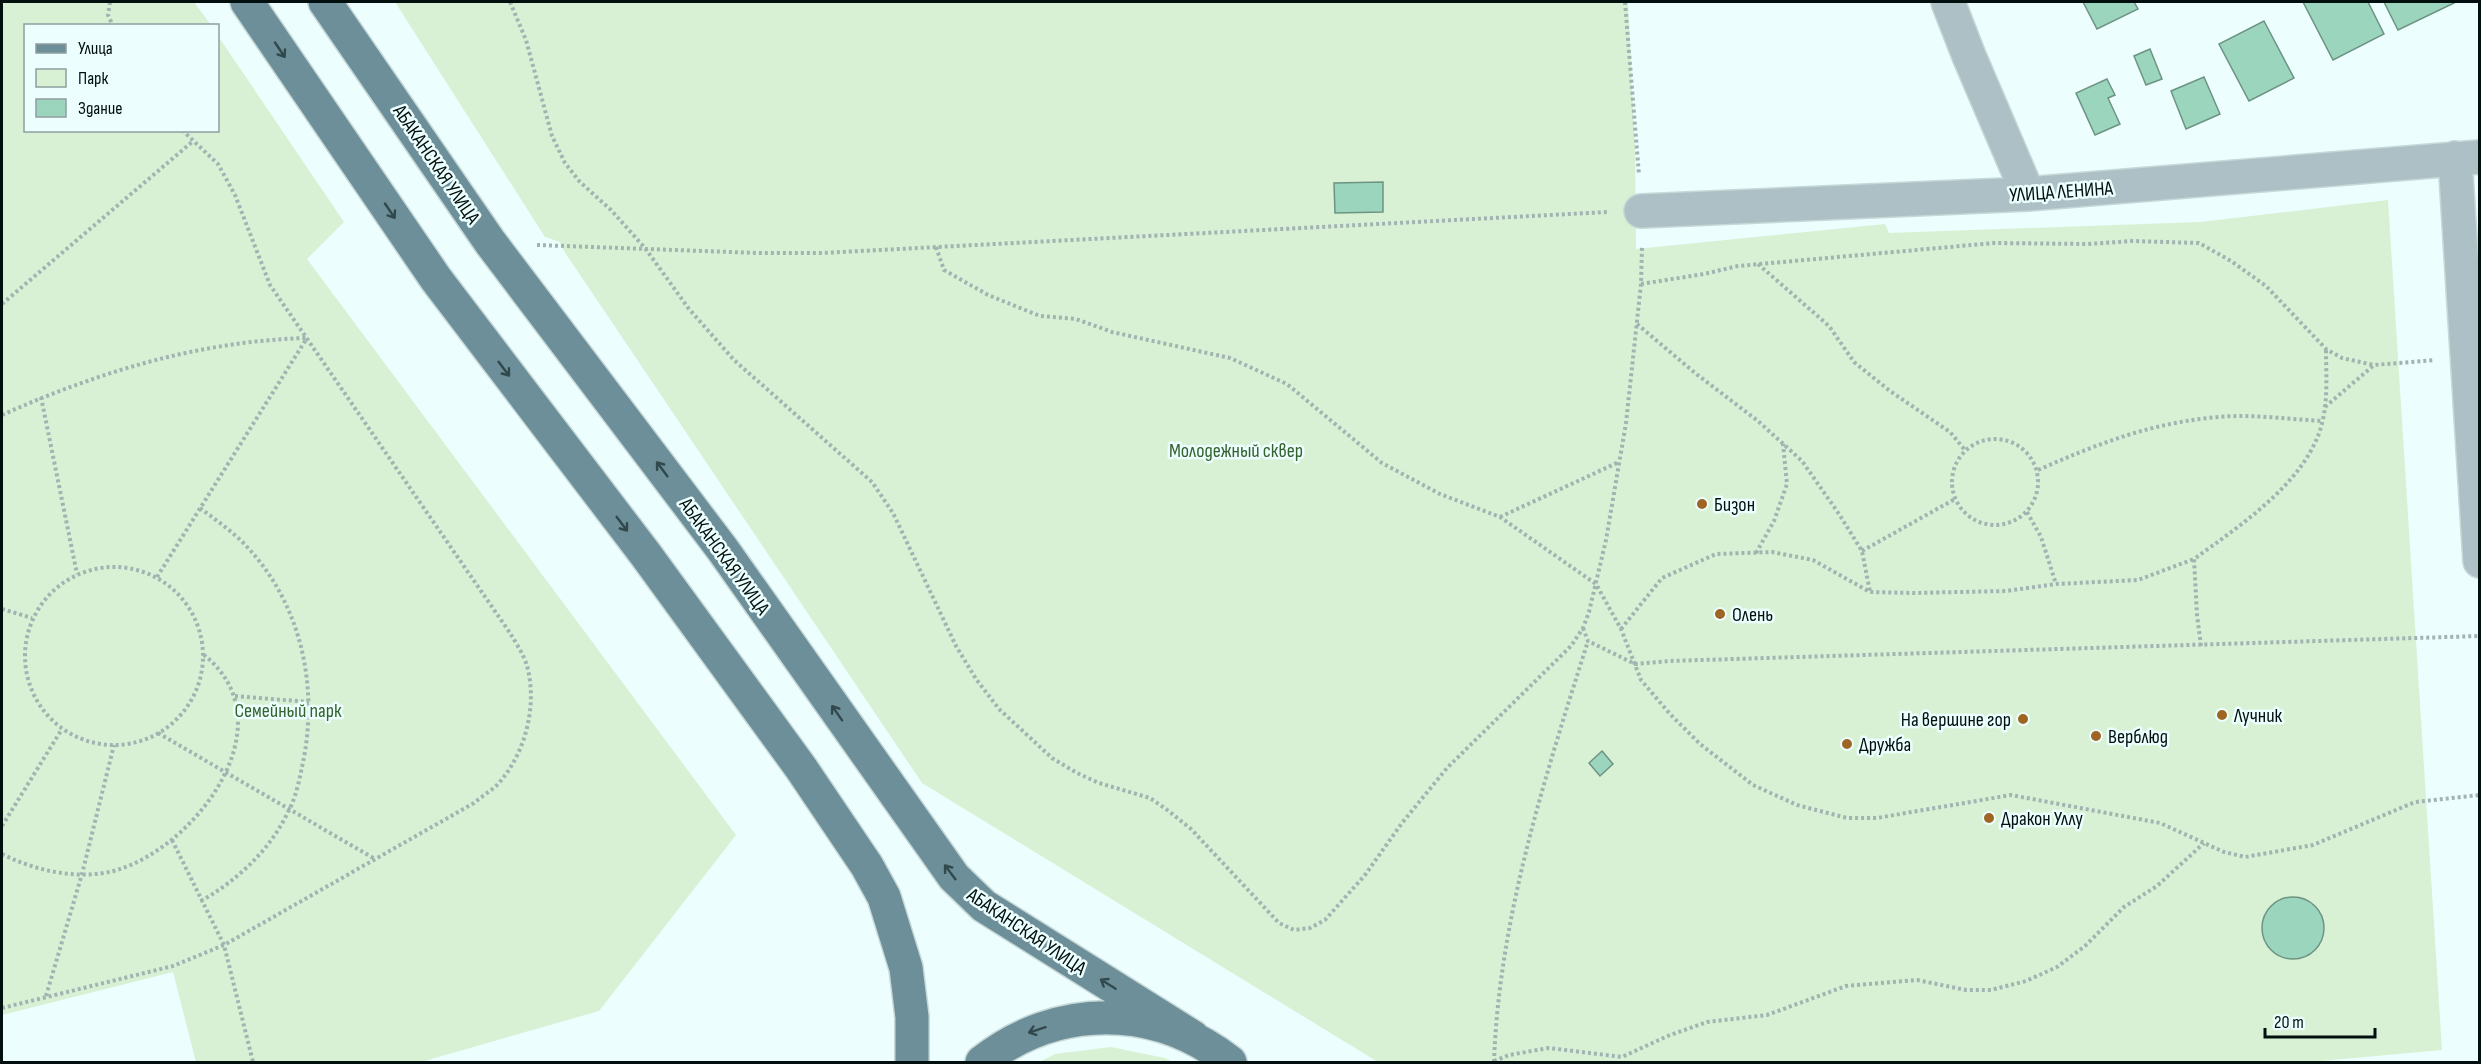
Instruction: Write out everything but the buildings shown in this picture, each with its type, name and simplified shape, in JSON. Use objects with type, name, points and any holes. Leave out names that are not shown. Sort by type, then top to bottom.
[{"type":"main road","points":[[247,2],[436,279],[660,574],[801,768],[867,866],[884,897],[906,968],[912,1017],[912,1062]]},
{"type":"main road","name":"АБАКАНСКАЯ УЛИЦА","points":[[326,2],[490,242],[723,550],[954,877],[984,906],[1217,1053]]},
{"type":"main road","points":[[982,1062],[1027,1034],[1058,1023],[1091,1018],[1124,1018],[1156,1024],[1217,1053]]},
{"type":"street","points":[[1948,2],[2028,194]]},
{"type":"street","name":"УЛИЦА ЛЕНИНА","points":[[1641,211],[2028,194],[2467,157]]},
{"type":"street","points":[[2467,157],[2467,358],[2477,475],[2480,561]]},
{"type":"path","points":[[110,2],[108,15],[112,24]]},
{"type":"path","points":[[510,2],[526,40],[552,136],[565,163],[580,182],[611,210],[645,248],[689,309],[734,360],[873,482],[893,513],[956,646],[976,679],[999,709],[1052,758],[1099,783],[1150,798],[1166,809],[1191,830],[1279,923],[1294,930],[1310,928],[1325,920],[1365,875],[1402,823],[1447,768],[1571,646],[1583,628],[1596,584],[1626,423],[1641,284],[1641,211],[1625,2]]},
{"type":"path","points":[[2,1008],[173,966],[224,945],[474,803],[496,785],[515,762],[526,732],[531,698],[527,665],[510,633],[270,285],[235,195],[218,164],[184,132]]},
{"type":"path","points":[[2,304],[192,142]]},
{"type":"path","points":[[527,245],[822,253],[1641,211]]},
{"type":"path","points":[[1641,284],[1758,263],[1994,243],[2088,244],[2132,241],[2199,243],[2231,261],[2266,286],[2326,349],[2342,358],[2374,365],[2467,358]]},
{"type":"path","points":[[936,247],[944,270],[988,295],[1040,316],[1076,319],[1112,332],[1230,358],[1287,384],[1382,463],[1440,494],[1500,517],[1596,584],[1621,629],[1641,680],[1681,726],[1700,744],[1753,785],[1797,805],[1847,818],[1877,818],[2011,795],[2136,817],[2160,824],[2224,852],[2245,857],[2313,845],[2415,802],[2480,795]]},
{"type":"path","points":[[1758,263],[1830,327],[1854,362],[1890,391],[1950,432],[1965,450]]},
{"type":"path","points":[[1637,324],[1695,373],[1758,421],[1802,461],[1862,550],[1870,592]]},
{"type":"path","points":[[2,415],[41,397],[105,375],[201,349],[261,340],[307,338]]},
{"type":"path","points":[[157,577],[307,338]]},
{"type":"path","points":[[1621,629],[1662,578],[1716,554],[1772,552],[1813,560],[1870,592],[2006,591],[2056,585],[2138,580],[2194,559],[2257,510],[2298,472],[2314,447],[2325,407],[2326,349]]},
{"type":"path","points":[[2325,407],[2374,365]]},
{"type":"path","points":[[41,397],[77,574]]},
{"type":"path","points":[[2038,470],[2114,438],[2145,429],[2208,417],[2323,421]]},
{"type":"path","points":[[1992,438],[2007,440],[2026,451],[2038,470],[2038,493],[2027,512],[2014,522],[2000,526],[1985,525],[1971,519],[1963,512],[1954,499],[1951,484],[1953,469],[1965,450],[1977,442],[1992,438]]},
{"type":"path","points":[[1756,553],[1774,521],[1787,484],[1783,444]]},
{"type":"path","points":[[1500,517],[1619,462]]},
{"type":"path","points":[[1862,550],[1954,499]]},
{"type":"path","points":[[200,508],[234,534],[250,550],[277,589],[298,633],[306,669],[309,702],[304,758],[290,809],[272,838],[242,873],[219,891],[201,901]]},
{"type":"path","points":[[2027,512],[2041,537],[2056,585]]},
{"type":"path","points":[[2194,559],[2201,646]]},
{"type":"path","points":[[106,567],[124,567],[157,577],[187,604],[201,633],[204,655],[200,681],[195,694],[176,720],[158,733],[135,743],[114,745],[90,742],[62,729],[40,707],[28,679],[25,657],[27,634],[32,618],[46,597],[77,574],[106,567]]},
{"type":"path","points":[[2,609],[32,618]]},
{"type":"path","points":[[1583,628],[1588,641],[1535,816],[1504,960],[1494,1032],[1494,1062],[1509,1055],[1549,1048],[1622,1057],[1670,1035],[1707,1022],[1767,1014],[1846,986],[1917,980],[1966,990],[1991,990],[2026,981],[2057,967],[2085,946],[2124,907],[2157,886],[2204,843]]},
{"type":"path","points":[[1588,641],[1635,664],[1669,661],[2480,636]]},
{"type":"path","points":[[2,854],[20,864],[82,874],[117,870],[146,858],[172,840],[197,814],[226,772],[237,743],[239,728],[235,696],[221,670],[204,655]]},
{"type":"path","points":[[235,696],[309,702]]},
{"type":"path","points":[[2,826],[62,729]]},
{"type":"path","points":[[158,733],[376,859]]},
{"type":"path","points":[[45,997],[82,874],[114,745]]},
{"type":"path","points":[[172,840],[224,945],[253,1062]]},
{"type":"green space","name":"Семейный парк","points":[[2,2],[194,2],[210,24],[24,24],[24,132],[219,132],[219,37],[344,222],[307,259],[736,835],[599,1011],[421,1062],[196,1062],[173,972],[2,1015]]},
{"type":"green space","name":"Молодежный сквер","points":[[395,2],[1628,2],[1635,148],[1636,249],[1885,224],[1889,233],[2200,222],[2388,200],[2442,1050],[2310,1062],[1378,1062],[922,783],[560,242],[545,237]]},
{"type":"green space","points":[[1111,1047],[1165,1058],[1173,1062],[1039,1062],[1055,1054]]},
{"type":"place","name":"Бизон","points":[[1702,504]]},
{"type":"place","name":"Олень","points":[[1720,614]]},
{"type":"place","name":"Лучник","points":[[2222,715]]},
{"type":"place","name":"На вершине гор","points":[[2023,719]]},
{"type":"place","name":"Верблюд","points":[[2096,736]]},
{"type":"place","name":"Дружба","points":[[1847,744]]},
{"type":"place","name":"Дракон Уллу","points":[[1989,818]]}]
